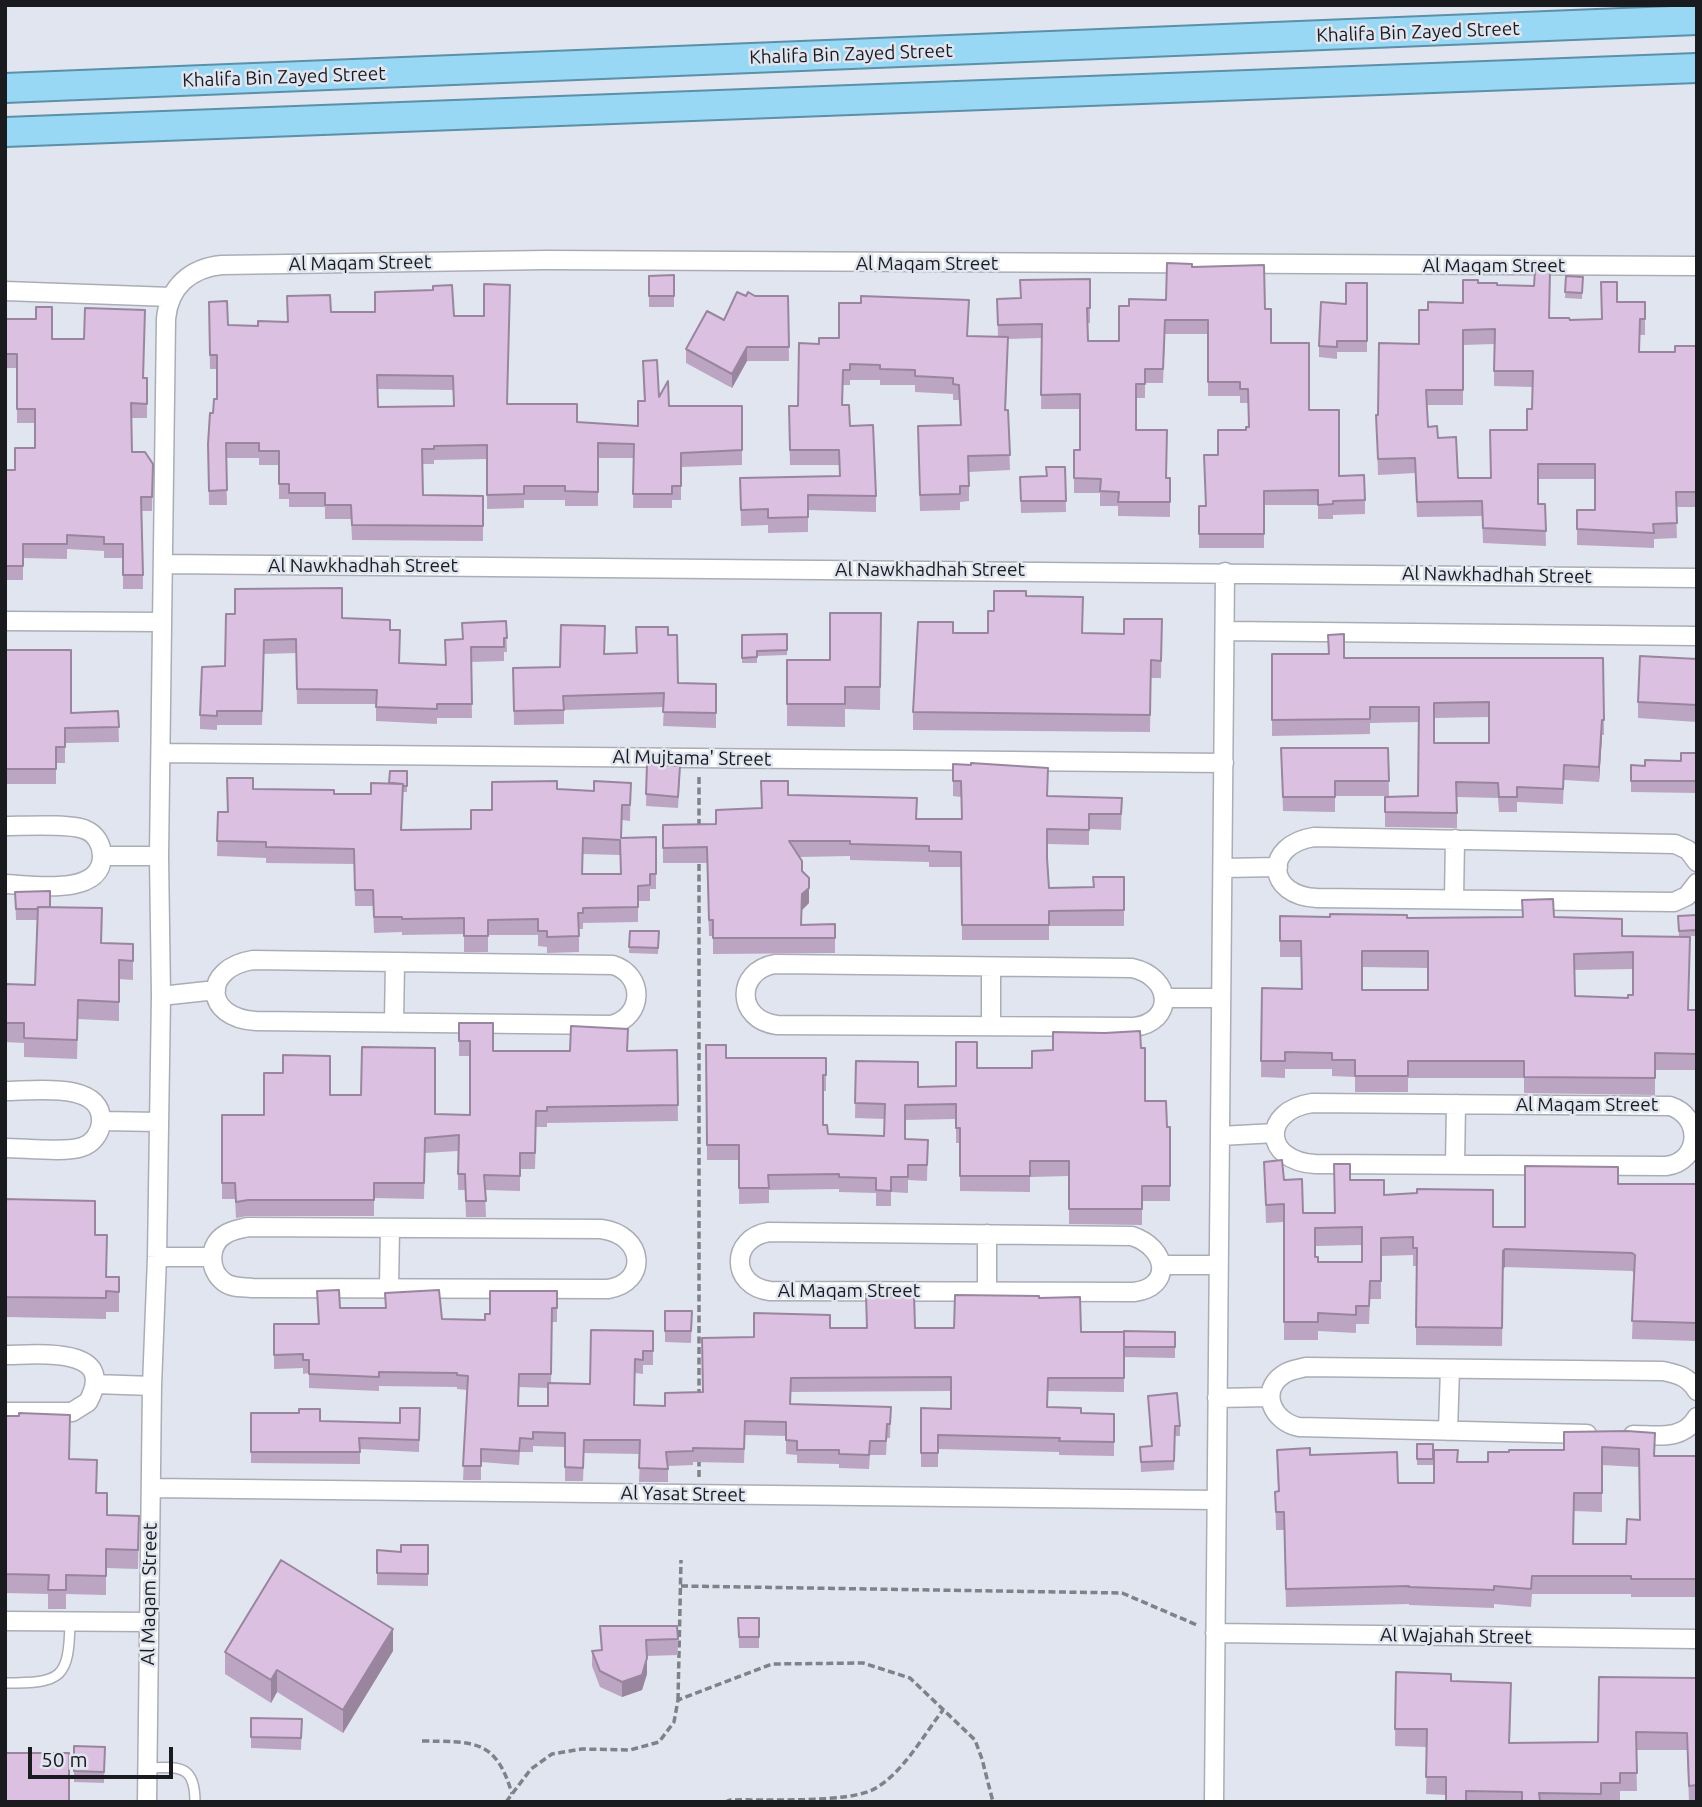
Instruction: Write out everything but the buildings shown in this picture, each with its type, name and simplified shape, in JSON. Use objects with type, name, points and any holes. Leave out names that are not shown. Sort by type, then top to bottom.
[{"type":"highway","name":"Khalifa Bin Zayed Street","points":[[5,89],[1697,20]]},
{"type":"highway","points":[[5,132],[1697,68]]},
{"type":"street","name":"Al Maqam Street","points":[[147,1802],[150,1488],[161,996],[159,856],[166,319],[171,297],[180,283],[192,273],[206,267],[222,265],[547,260],[1697,266]]},
{"type":"street","points":[[5,290],[171,297]]},
{"type":"street","name":"Al Nawkhadhah Street","points":[[163,564],[1697,578]]},
{"type":"street","points":[[1214,1802],[1225,572]]},
{"type":"street","points":[[5,621],[162,622]]},
{"type":"street","points":[[1226,631],[1697,636]]},
{"type":"street","name":"Al Mujtama' Street","points":[[161,753],[1224,763]]},
{"type":"street","points":[[5,826],[79,827],[93,834],[101,848],[102,856],[97,873],[82,884],[5,884]]},
{"type":"street","points":[[1697,862],[1688,850],[1675,844],[1314,837],[1303,839],[1285,849],[1278,867],[1283,885],[1289,892],[1306,898],[1674,902],[1687,896],[1697,883]]},
{"type":"street","points":[[1454,899],[1455,839]]},
{"type":"street","points":[[102,856],[159,856]]},
{"type":"street","points":[[1223,868],[1278,867]]},
{"type":"street","points":[[241,962],[612,965],[620,967],[632,977],[637,1000],[631,1014],[611,1026],[256,1021],[236,1019],[221,1008],[216,990],[218,980],[224,972],[231,965],[241,962]]},
{"type":"street","points":[[394,1023],[395,962]]},
{"type":"street","points":[[775,964],[1132,968],[1154,977],[1163,990],[1164,998],[1158,1015],[1143,1026],[768,1024],[760,1021],[748,1008],[745,991],[752,975],[775,964]]},
{"type":"street","points":[[991,967],[991,1026]]},
{"type":"street","points":[[161,996],[216,990]]},
{"type":"street","points":[[1164,998],[1222,998]]},
{"type":"street","points":[[5,1091],[78,1092],[92,1099],[97,1105],[102,1121],[96,1137],[81,1147],[5,1148]]},
{"type":"street","name":"Al Maqam Street","points":[[1456,1104],[1670,1106],[1685,1112],[1694,1126],[1695,1134],[1688,1157],[1674,1165],[1666,1166],[1304,1163],[1295,1162],[1280,1150],[1275,1133],[1283,1114],[1300,1105],[1456,1104]]},
{"type":"street","points":[[1455,1165],[1456,1104]]},
{"type":"street","points":[[102,1121],[159,1122]]},
{"type":"street","points":[[1220,1136],[1275,1133]]},
{"type":"street","points":[[248,1227],[611,1230],[630,1242],[636,1256],[636,1264],[625,1283],[608,1289],[252,1288],[232,1286],[217,1275],[212,1258],[219,1239],[227,1233],[248,1227]]},
{"type":"street","points":[[389,1288],[390,1228]]},
{"type":"street","name":"Al Maqam Street","points":[[769,1232],[1132,1236],[1152,1246],[1161,1265],[1156,1281],[1142,1291],[762,1290],[747,1281],[740,1257],[747,1242],[769,1232]]},
{"type":"street","points":[[987,1234],[987,1292]]},
{"type":"street","points":[[157,1257],[212,1258]]},
{"type":"street","points":[[1161,1265],[1218,1265]]},
{"type":"street","points":[[5,1355],[71,1356],[85,1363],[94,1376],[95,1384],[88,1402],[72,1412],[5,1412]]},
{"type":"street","points":[[1697,1391],[1689,1380],[1681,1375],[1663,1371],[1306,1367],[1286,1373],[1278,1379],[1270,1397],[1276,1415],[1290,1426],[1309,1428],[1666,1436],[1683,1432],[1697,1417]]},
{"type":"street","points":[[1448,1431],[1450,1369]]},
{"type":"street","points":[[95,1384],[152,1386]]},
{"type":"street","points":[[1217,1398],[1270,1397]]},
{"type":"street","name":"Al Yasat Street","points":[[150,1488],[1216,1500]]},
{"type":"street","points":[[5,1621],[148,1622]]},
{"type":"street","name":"Al Wajahah Street","points":[[1215,1633],[1697,1639]]},
{"type":"lane","points":[[5,1683],[44,1682],[54,1677],[67,1661],[70,1621]]},
{"type":"lane","points":[[148,1768],[175,1767],[186,1771],[194,1781],[194,1802]]},
{"type":"path","points":[[699,758],[699,827]]},
{"type":"path","points":[[699,855],[699,1397]]},
{"type":"path","points":[[699,1452],[699,1494]]},
{"type":"path","points":[[506,1802],[531,1769],[552,1754],[582,1749],[630,1751],[659,1742],[674,1722],[678,1700],[681,1560]]},
{"type":"path","points":[[681,1586],[1122,1593],[1215,1633]]},
{"type":"path","points":[[678,1700],[772,1664],[863,1663],[910,1678],[975,1740],[993,1802]]},
{"type":"path","points":[[725,1802],[839,1798],[875,1789],[901,1766],[943,1710]]},
{"type":"path","points":[[422,1741],[461,1742],[475,1745],[493,1755],[504,1769],[512,1794]]}]
